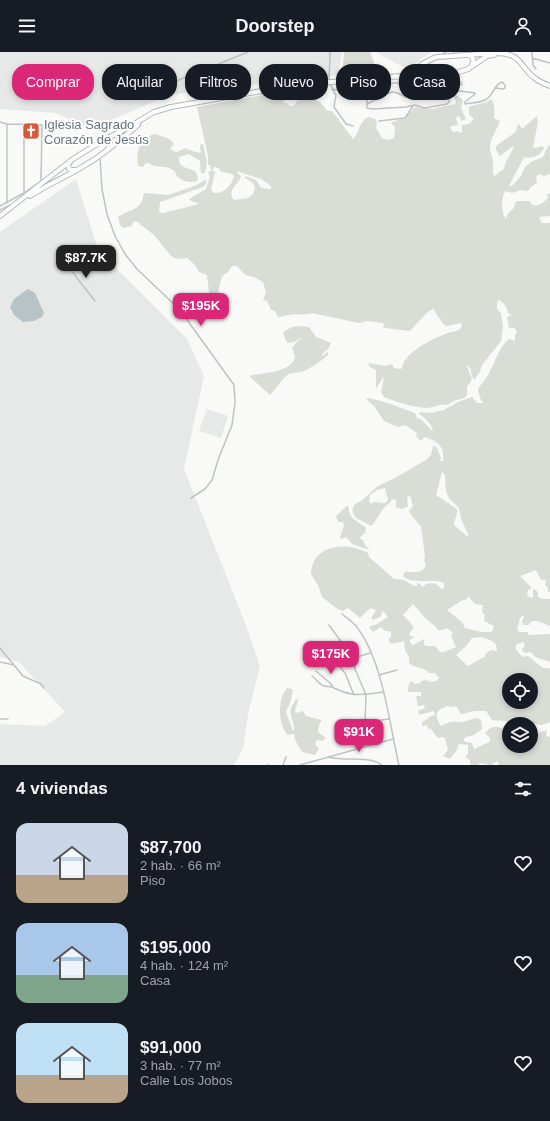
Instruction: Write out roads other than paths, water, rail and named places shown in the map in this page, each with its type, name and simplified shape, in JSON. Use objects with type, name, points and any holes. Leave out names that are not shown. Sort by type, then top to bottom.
[{"type":"highway","points":[[422,64],[430,59],[456,53],[500,53],[513,55],[519,59],[536,79],[550,86]]},
{"type":"highway","points":[[465,53],[472,57],[474,62],[466,70]]},
{"type":"highway","points":[[460,72],[466,70],[487,56],[501,54],[513,55]]},
{"type":"highway","points":[[0,218],[38,190],[108,151],[149,117],[164,111],[292,87],[330,85],[399,76]]},
{"type":"highway","points":[[0,218],[24,195],[70,161],[102,141],[129,128],[151,114],[167,108],[296,85],[330,85],[336,83],[399,77]]},
{"type":"highway","points":[[99,157],[110,146],[108,141],[102,141]]},
{"type":"highway","points":[[70,161],[68,166],[69,169],[78,169]]},
{"type":"street","points":[[177,81],[248,52]]},
{"type":"street","points":[[330,52],[330,85],[336,95],[334,107],[346,124],[353,126]]},
{"type":"street","points":[[437,57],[446,52]]},
{"type":"street","points":[[532,52],[533,65],[536,69]]},
{"type":"street","points":[[532,58],[550,63]]},
{"type":"street","points":[[460,91],[475,94],[465,102],[465,104],[485,100],[492,94],[496,88],[500,82],[505,85],[505,88],[503,89],[496,88]]},
{"type":"street","points":[[394,84],[399,83]]},
{"type":"street","points":[[394,84],[399,84]]},
{"type":"street","points":[[330,85],[334,90],[336,90]]},
{"type":"street","points":[[367,104],[389,92],[399,94]]},
{"type":"street","points":[[367,100],[367,108],[372,109],[415,105],[425,108],[447,104],[450,102],[450,100]]},
{"type":"street","points":[[379,121],[405,118],[413,106]]},
{"type":"street","points":[[0,122],[7,124],[42,125],[41,181],[24,195],[0,210]]},
{"type":"street","points":[[6,203],[7,124]]},
{"type":"street","points":[[24,125],[24,195]]},
{"type":"street","points":[[99,157],[102,189],[107,214],[115,236],[125,254],[137,269],[180,310],[234,385],[235,403],[232,425],[212,480],[205,488],[191,498]]},
{"type":"street","points":[[0,206],[24,195]]},
{"type":"street","points":[[67,265],[95,301]]},
{"type":"street","points":[[342,614],[357,627],[371,652],[379,675],[399,765]]},
{"type":"street","points":[[329,625],[353,658],[355,669],[365,694],[366,722],[364,747]]},
{"type":"street","points":[[319,642],[345,673],[354,695]]},
{"type":"street","points":[[0,648],[23,676],[41,684],[44,688]]},
{"type":"street","points":[[338,663],[371,652]]},
{"type":"street","points":[[0,662],[14,665]]},
{"type":"street","points":[[379,675],[397,670]]},
{"type":"street","points":[[316,671],[339,691],[354,695],[383,692]]},
{"type":"street","points":[[312,676],[325,687],[333,687]]},
{"type":"street","points":[[0,719],[8,719]]},
{"type":"street","points":[[366,722],[389,719]]},
{"type":"street","points":[[300,765],[393,739]]},
{"type":"street","points":[[328,757],[336,760],[373,760],[382,765]]},
{"type":"street","points":[[283,765],[286,758]]},
{"type":"place","name":"Iglesia Sagrado Corazón de Jesús","points":[[31,131]]}]
